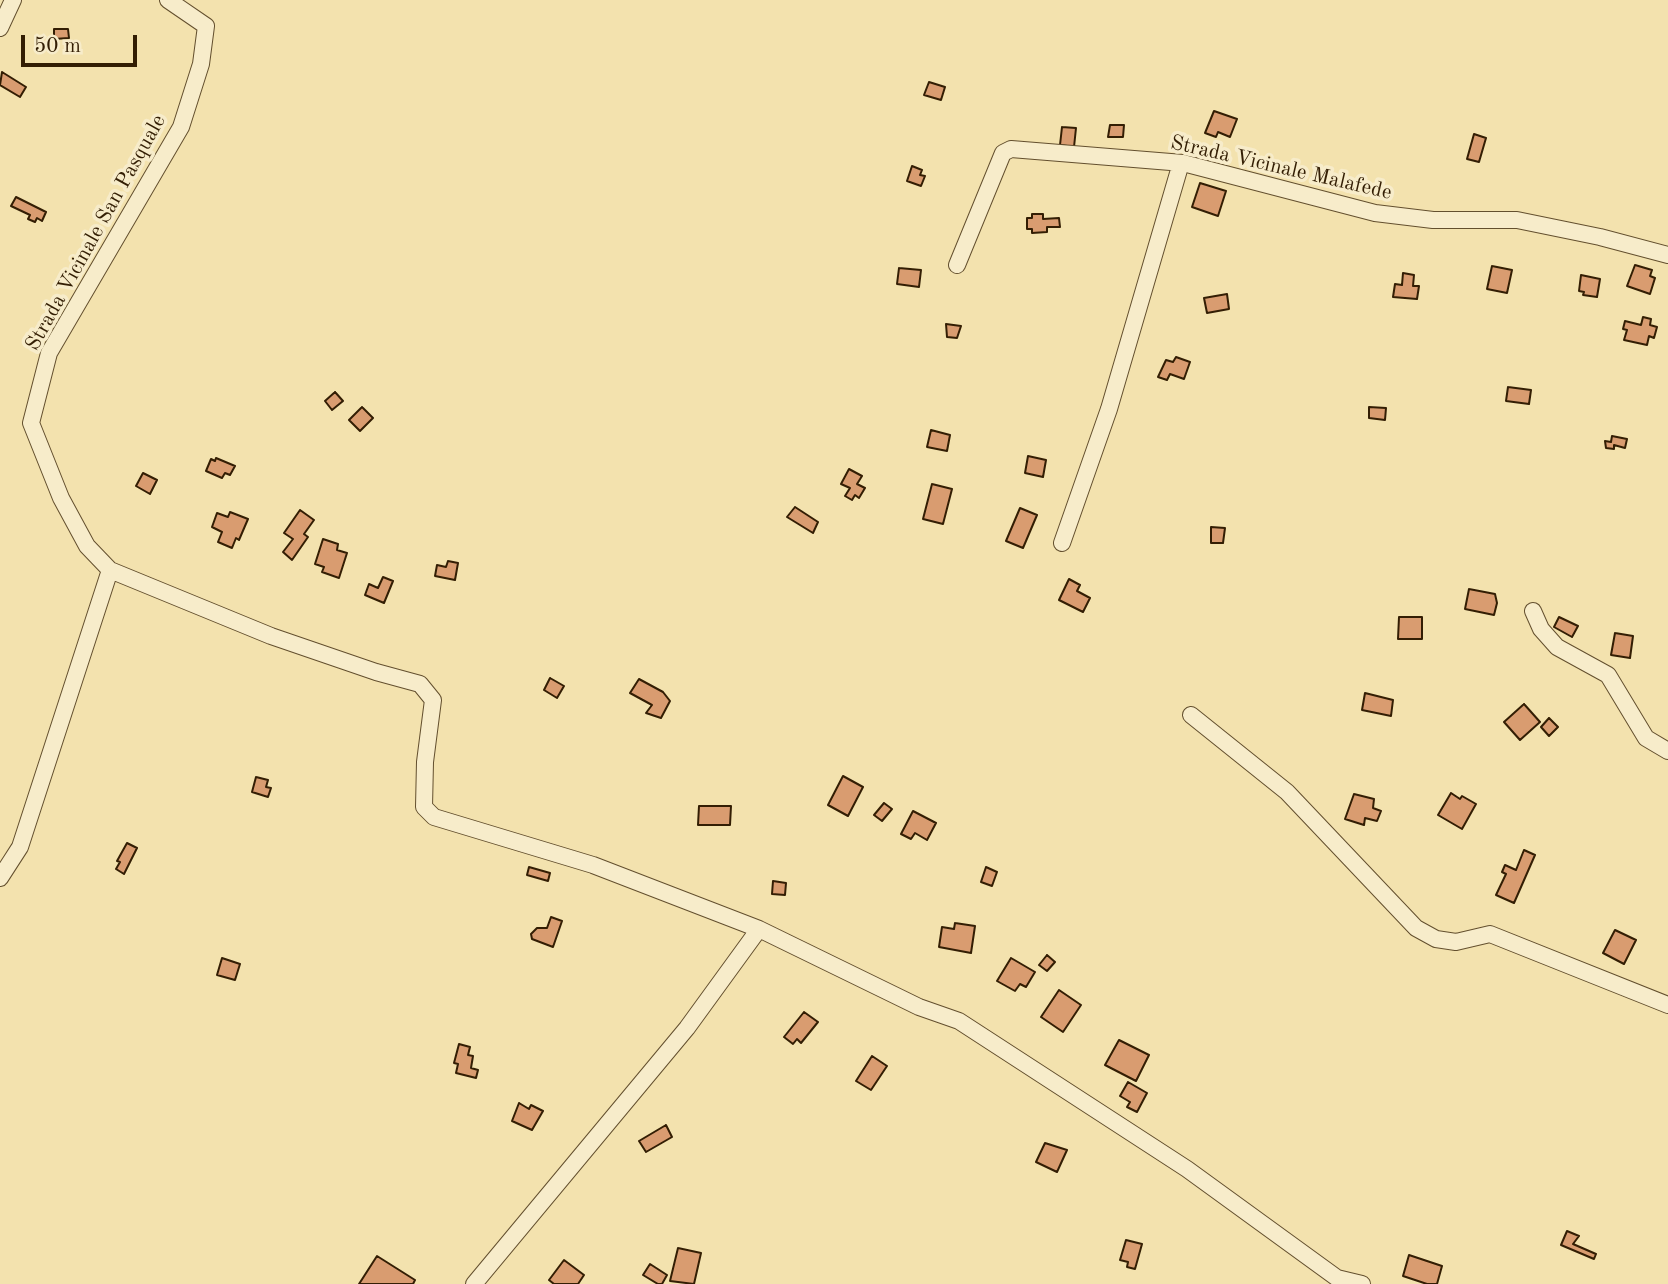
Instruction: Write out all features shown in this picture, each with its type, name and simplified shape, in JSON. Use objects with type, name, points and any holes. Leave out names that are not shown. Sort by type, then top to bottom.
[{"type":"street","points":[[0,27],[13,0]]},
{"type":"street","name":"Strada Vicinale San Pasquale","points":[[110,570],[87,547],[61,498],[31,423],[49,353],[181,127],[201,64],[206,26],[168,0]]},
{"type":"street","name":"Strada Vicinale Malafede","points":[[957,265],[1003,153],[1011,149],[1181,163],[1375,214],[1433,220],[1517,220],[1668,254]]},
{"type":"street","points":[[1062,543],[1109,409],[1181,163]]},
{"type":"street","points":[[0,878],[20,847],[110,570],[271,636],[420,684],[433,700],[425,762],[424,807],[434,817],[593,865],[759,929],[919,1007],[959,1021],[1186,1169],[1337,1278],[1362,1284]]},
{"type":"street","points":[[1532,611],[1541,629],[1557,647],[1608,675],[1646,738],[1668,751]]},
{"type":"street","points":[[1191,715],[1287,792],[1416,928],[1436,939],[1455,942],[1490,934],[1668,1005]]},
{"type":"street","points":[[474,1284],[687,1028],[759,929]]},
{"type":"building","points":[[54,29],[68,29],[69,38],[54,39]]},
{"type":"building","points":[[2,72],[26,87],[20,97],[0,85]]},
{"type":"building","points":[[929,82],[945,87],[941,100],[924,95]]},
{"type":"building","points":[[1214,111],[1237,119],[1230,137],[1218,132],[1216,137],[1205,133]]},
{"type":"building","points":[[1110,125],[1124,125],[1123,137],[1108,137]]},
{"type":"building","points":[[1062,127],[1076,128],[1074,147],[1060,145]]},
{"type":"building","points":[[1474,134],[1486,138],[1479,162],[1467,159]]},
{"type":"building","points":[[912,166],[922,170],[920,175],[925,176],[921,186],[907,181]]},
{"type":"building","points":[[1200,183],[1226,191],[1218,216],[1192,207]]},
{"type":"building","points":[[16,197],[46,212],[42,221],[37,218],[35,222],[28,219],[30,215],[11,206]]},
{"type":"building","points":[[1032,214],[1043,214],[1043,219],[1059,218],[1060,227],[1047,227],[1047,232],[1032,233],[1032,229],[1027,229],[1027,218],[1032,218]]},
{"type":"building","points":[[1635,265],[1652,270],[1650,276],[1655,278],[1650,294],[1627,286]]},
{"type":"building","points":[[1492,266],[1512,270],[1507,293],[1487,289]]},
{"type":"building","points":[[899,268],[921,270],[919,287],[897,284]]},
{"type":"building","points":[[1403,273],[1414,275],[1413,286],[1419,286],[1417,299],[1393,297],[1395,284],[1402,285]]},
{"type":"building","points":[[1581,275],[1600,279],[1597,297],[1583,295],[1584,292],[1579,291]]},
{"type":"building","points":[[1227,294],[1229,309],[1207,313],[1204,298]]},
{"type":"building","points":[[1643,317],[1651,319],[1650,325],[1657,327],[1654,338],[1649,336],[1647,345],[1624,340],[1627,330],[1623,329],[1625,321],[1641,325]]},
{"type":"building","points":[[946,324],[961,326],[957,338],[947,337]]},
{"type":"building","points":[[1176,357],[1190,362],[1184,379],[1170,374],[1167,380],[1158,377],[1166,360],[1173,362]]},
{"type":"building","points":[[1508,387],[1531,390],[1529,404],[1506,401]]},
{"type":"building","points":[[335,392],[343,401],[332,410],[325,401]]},
{"type":"building","points":[[362,407],[373,418],[360,431],[349,420]]},
{"type":"building","points":[[1369,407],[1386,408],[1385,420],[1369,418]]},
{"type":"building","points":[[931,430],[950,435],[947,451],[927,447]]},
{"type":"building","points":[[1612,436],[1627,439],[1625,448],[1614,445],[1614,449],[1606,448],[1605,441],[1611,442]]},
{"type":"building","points":[[1028,456],[1046,460],[1043,477],[1025,473]]},
{"type":"building","points":[[216,458],[235,466],[230,475],[225,473],[222,478],[206,471],[211,459],[215,461]]},
{"type":"building","points":[[849,469],[862,476],[857,484],[865,488],[859,498],[855,495],[852,500],[845,496],[850,488],[841,484]]},
{"type":"building","points":[[143,473],[157,480],[150,494],[136,486]]},
{"type":"building","points":[[932,484],[952,489],[943,524],[923,519]]},
{"type":"building","points":[[795,507],[818,522],[813,533],[787,517]]},
{"type":"building","points":[[1020,508],[1037,515],[1023,548],[1006,541]]},
{"type":"building","points":[[300,510],[314,520],[304,534],[308,537],[292,560],[283,552],[293,539],[284,533]]},
{"type":"building","points":[[230,512],[248,519],[239,540],[236,538],[232,548],[218,542],[222,532],[212,527],[217,513],[228,517]]},
{"type":"building","points":[[1211,527],[1225,528],[1223,543],[1211,543]]},
{"type":"building","points":[[323,539],[338,544],[337,550],[347,553],[339,578],[322,572],[324,567],[315,564]]},
{"type":"building","points":[[448,561],[458,563],[455,580],[435,576],[437,565],[446,567]]},
{"type":"building","points":[[383,577],[393,581],[384,603],[365,595],[369,584],[378,588]]},
{"type":"building","points":[[1069,579],[1080,585],[1077,591],[1090,598],[1083,612],[1059,600]]},
{"type":"building","points":[[1469,589],[1495,594],[1497,603],[1494,615],[1465,609]]},
{"type":"building","points":[[1399,617],[1422,617],[1422,639],[1398,639]]},
{"type":"building","points":[[1559,617],[1578,626],[1572,637],[1554,627]]},
{"type":"building","points":[[1615,633],[1633,636],[1630,658],[1611,655]]},
{"type":"building","points":[[550,678],[564,686],[557,698],[544,690]]},
{"type":"building","points":[[639,679],[663,692],[670,701],[661,718],[646,713],[652,705],[630,693]]},
{"type":"building","points":[[1365,693],[1393,700],[1391,716],[1362,710]]},
{"type":"building","points":[[1524,704],[1540,722],[1520,740],[1504,722]]},
{"type":"building","points":[[1549,718],[1558,727],[1549,736],[1541,727]]},
{"type":"building","points":[[843,776],[863,787],[848,816],[828,805]]},
{"type":"building","points":[[256,777],[268,780],[266,787],[271,788],[268,797],[252,792]]},
{"type":"building","points":[[1451,793],[1476,804],[1462,829],[1438,815]]},
{"type":"building","points":[[1354,794],[1374,799],[1373,808],[1381,811],[1377,821],[1365,818],[1364,825],[1345,819]]},
{"type":"building","points":[[884,803],[892,809],[882,821],[874,815]]},
{"type":"building","points":[[699,806],[731,806],[730,825],[698,825]]},
{"type":"building","points":[[913,811],[936,823],[927,840],[915,833],[911,839],[901,834]]},
{"type":"building","points":[[127,843],[137,848],[124,874],[116,869],[120,862],[117,861]]},
{"type":"building","points":[[1524,850],[1535,855],[1514,903],[1496,895],[1506,874],[1502,872],[1505,865],[1516,870]]},
{"type":"building","points":[[529,867],[550,873],[548,881],[527,875]]},
{"type":"building","points":[[986,867],[997,872],[992,886],[981,882]]},
{"type":"building","points":[[773,881],[786,883],[785,895],[772,894]]},
{"type":"building","points":[[551,917],[562,921],[553,947],[532,939],[531,934],[537,928],[547,928]]},
{"type":"building","points":[[955,923],[975,926],[971,953],[939,947],[942,927],[954,929]]},
{"type":"building","points":[[1615,930],[1636,940],[1624,964],[1603,953]]},
{"type":"building","points":[[1047,955],[1055,962],[1047,971],[1039,965]]},
{"type":"building","points":[[222,958],[240,964],[235,980],[217,975]]},
{"type":"building","points":[[1011,958],[1035,972],[1026,987],[1020,984],[1015,991],[997,981]]},
{"type":"building","points":[[1059,990],[1081,1005],[1063,1032],[1041,1017]]},
{"type":"building","points":[[804,1012],[818,1022],[801,1043],[797,1039],[793,1044],[784,1037]]},
{"type":"building","points":[[1119,1040],[1149,1055],[1136,1081],[1105,1065]]},
{"type":"building","points":[[459,1044],[470,1047],[468,1055],[473,1056],[471,1068],[478,1070],[476,1078],[456,1073],[458,1064],[454,1063]]},
{"type":"building","points":[[872,1056],[887,1066],[871,1090],[856,1081]]},
{"type":"building","points":[[1128,1082],[1147,1093],[1137,1112],[1127,1107],[1130,1102],[1120,1096]]},
{"type":"building","points":[[519,1103],[529,1109],[531,1105],[543,1111],[532,1130],[512,1121]]},
{"type":"building","points":[[666,1125],[672,1137],[646,1152],[639,1141]]},
{"type":"building","points":[[1045,1143],[1067,1150],[1057,1172],[1036,1162]]},
{"type":"building","points":[[1567,1231],[1579,1236],[1573,1244],[1596,1254],[1594,1259],[1561,1245]]},
{"type":"building","points":[[1126,1240],[1142,1244],[1135,1269],[1127,1267],[1128,1262],[1120,1260]]},
{"type":"building","points":[[678,1248],[701,1253],[694,1284],[670,1281]]},
{"type":"building","points":[[1409,1255],[1442,1266],[1437,1284],[1427,1284],[1403,1276]]},
{"type":"building","points":[[377,1256],[415,1280],[413,1284],[359,1284]]},
{"type":"building","points":[[564,1260],[584,1275],[578,1284],[554,1284],[549,1280]]},
{"type":"building","points":[[650,1264],[667,1275],[662,1284],[643,1275]]}]
